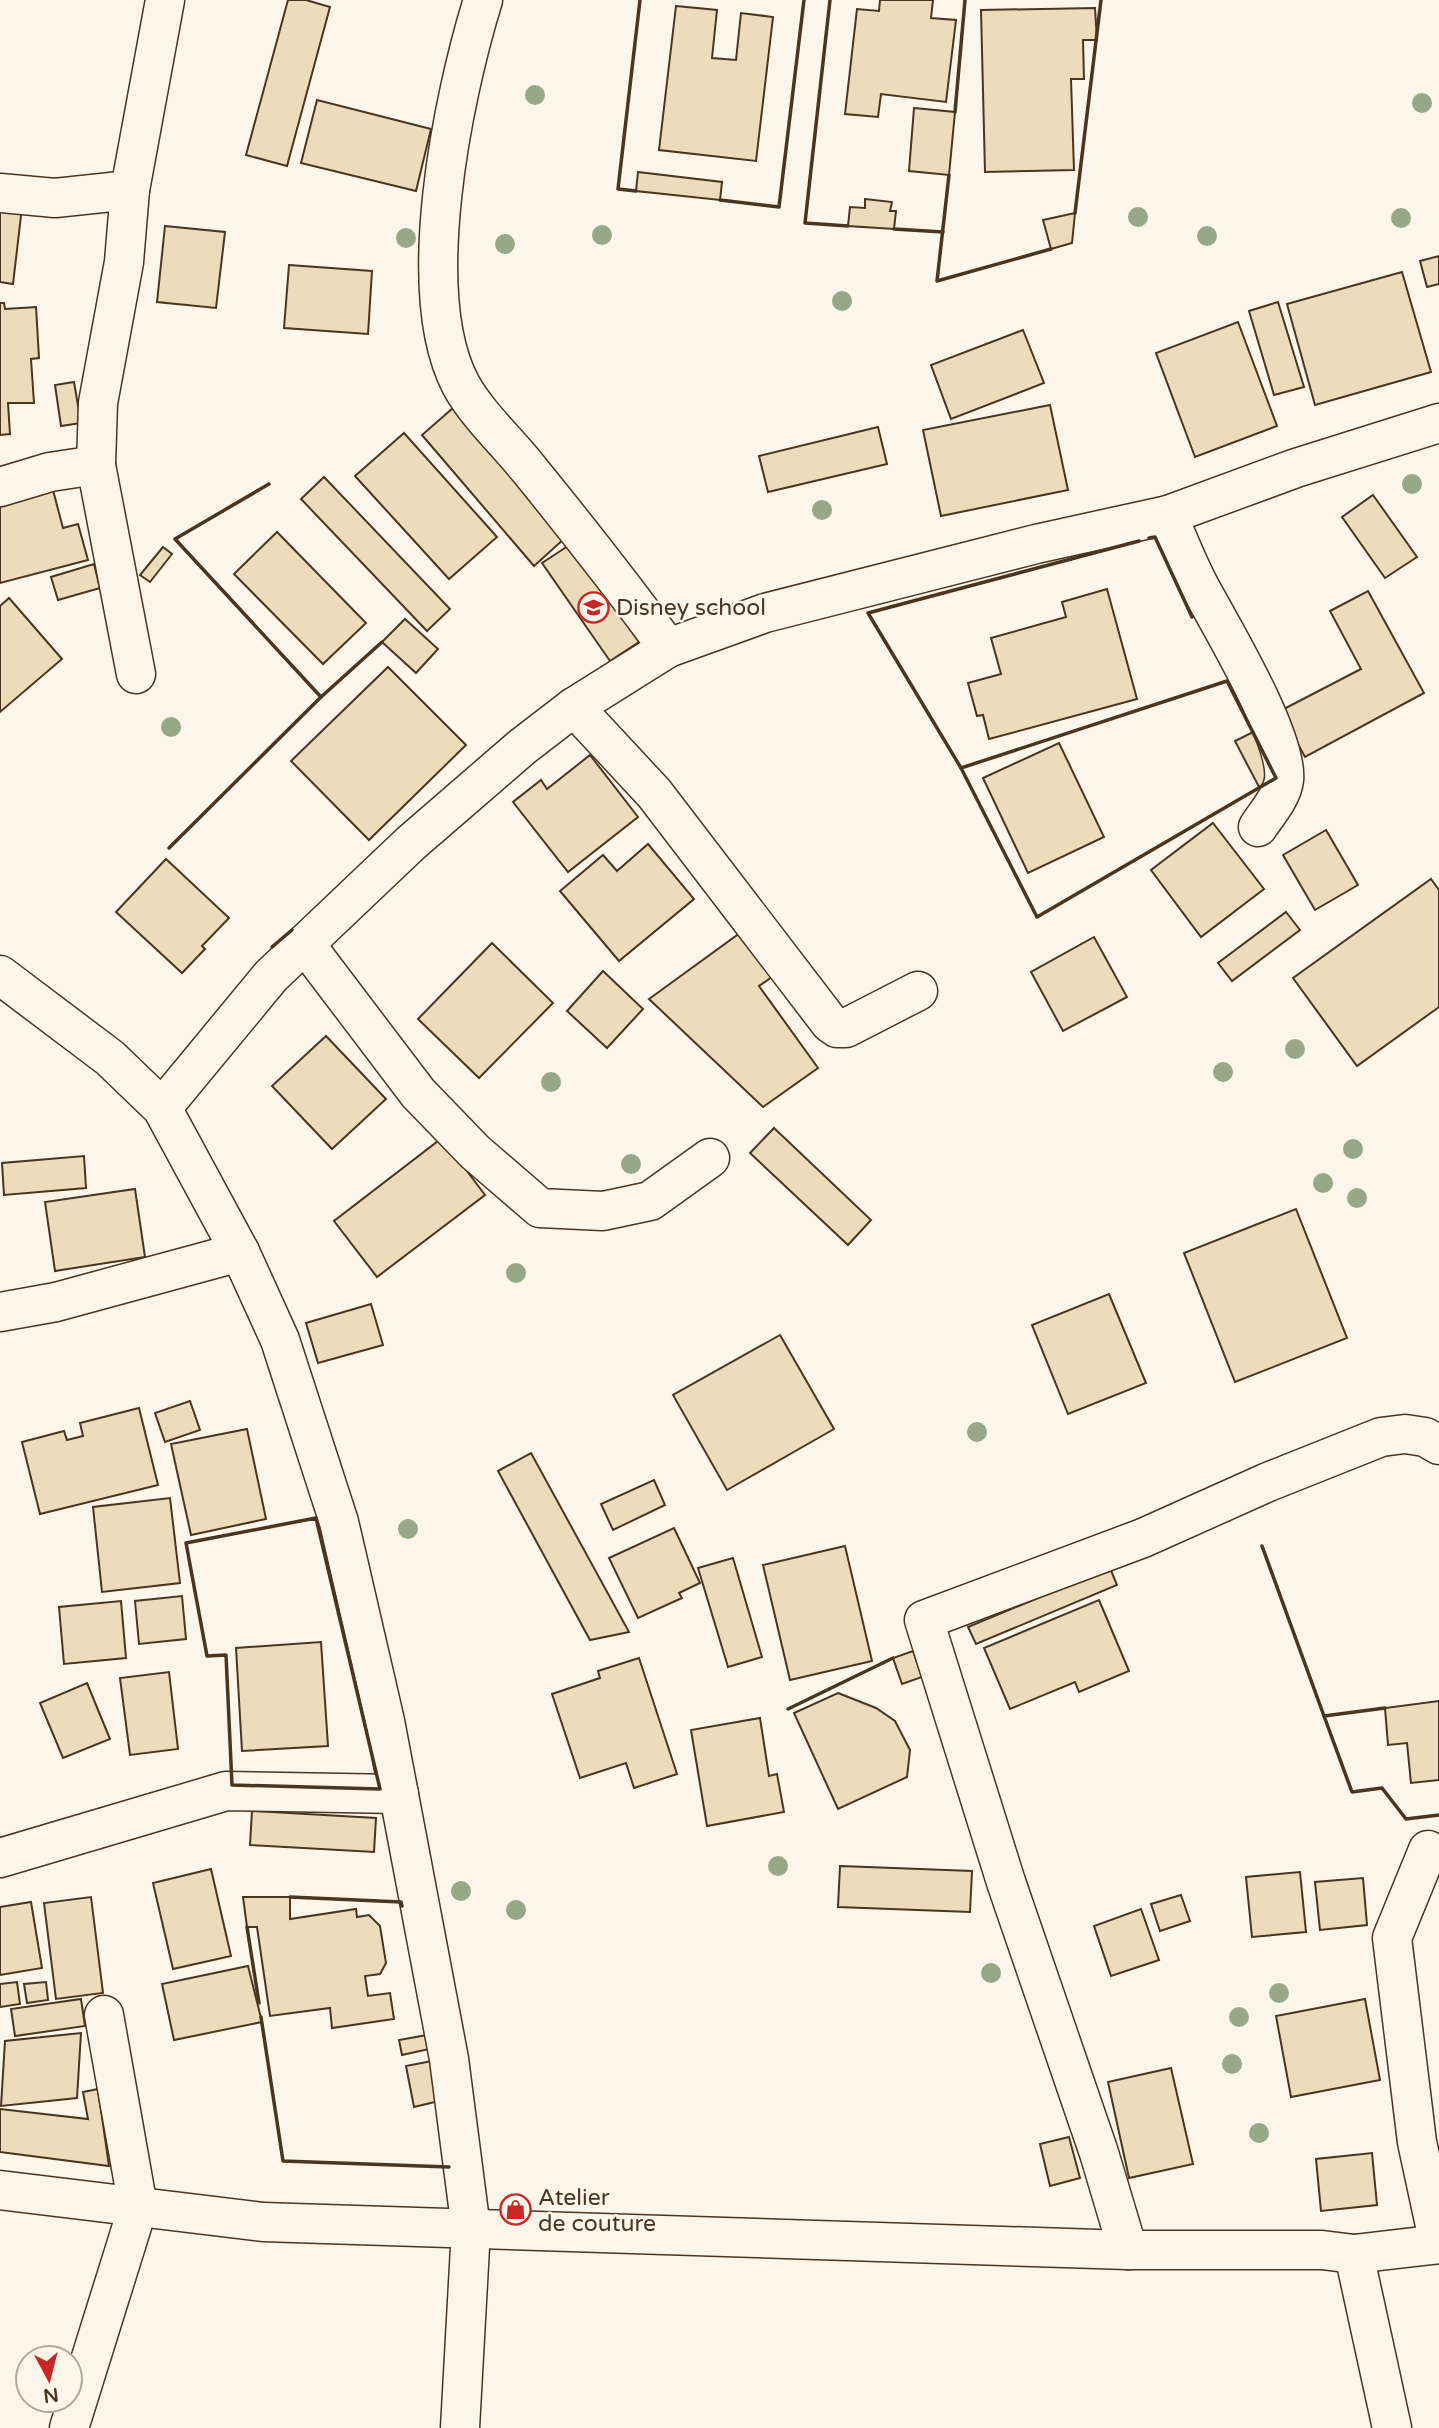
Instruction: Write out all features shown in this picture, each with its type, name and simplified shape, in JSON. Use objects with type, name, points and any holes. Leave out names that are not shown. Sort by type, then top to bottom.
[{"type":"street","points":[[136,674],[96,465],[98,403],[124,262],[130,190],[165,0]]},
{"type":"street","points":[[483,0],[466,54],[442,184],[439,277],[444,341],[462,386],[613,572],[668,648]]},
{"type":"street","points":[[0,193],[55,198],[130,190]]},
{"type":"street","points":[[162,1108],[271,976],[411,843],[574,707],[668,648],[765,613],[1036,544],[1168,515],[1296,468],[1439,423]]},
{"type":"street","points":[[0,487],[50,472],[96,465]]},
{"type":"street","points":[[1168,515],[1199,586],[1247,675],[1274,737],[1284,782],[1258,827]]},
{"type":"street","points":[[574,707],[654,793],[830,1023],[837,1028],[846,1028],[918,990]]},
{"type":"street","points":[[305,944],[418,1093],[475,1152],[540,1208],[603,1212],[650,1201],[710,1158]]},
{"type":"street","points":[[0,975],[110,1058],[162,1108],[240,1252],[280,1340],[338,1522],[385,1721],[449,2059],[471,2229],[460,2428]]},
{"type":"street","points":[[0,1312],[55,1302],[240,1252]]},
{"type":"street","points":[[1128,2250],[1099,2153],[1006,1882],[924,1619],[1143,1538],[1268,1482],[1381,1437],[1405,1434],[1425,1437],[1439,1446]]},
{"type":"street","points":[[0,1858],[226,1791],[399,1794]]},
{"type":"street","points":[[0,2190],[263,2222],[1128,2250],[1322,2250],[1354,2254],[1439,2244],[1417,2142],[1392,1938],[1428,1850]]},
{"type":"street","points":[[69,2428],[138,2207],[104,2015]]},
{"type":"street","points":[[1354,2254],[1392,2428]]},
{"type":"building","points":[[288,0],[306,0],[330,7],[287,166],[246,155]]},
{"type":"building","points":[[880,0],[933,0],[931,18],[956,20],[946,102],[881,94],[878,117],[845,114],[857,9],[879,11]]},
{"type":"building","points":[[676,6],[717,10],[712,58],[736,60],[741,13],[773,17],[756,161],[659,150]]},
{"type":"building","points":[[1095,8],[1097,40],[1083,40],[1084,79],[1071,79],[1074,170],[985,172],[981,10]]},
{"type":"building","points":[[317,100],[431,129],[416,191],[301,163]]},
{"type":"building","points":[[914,108],[955,112],[949,175],[909,171]]},
{"type":"building","points":[[638,172],[722,182],[720,200],[636,191]]},
{"type":"building","points":[[0,187],[24,190],[13,284],[0,282]]},
{"type":"building","points":[[865,199],[892,202],[890,211],[896,211],[894,229],[848,226],[850,207],[865,208]]},
{"type":"building","points":[[1075,213],[1072,243],[1051,249],[1043,220]]},
{"type":"building","points":[[165,226],[225,232],[216,308],[157,302]]},
{"type":"building","points":[[1439,256],[1439,284],[1427,287],[1420,261]]},
{"type":"building","points":[[289,265],[372,271],[368,334],[284,328]]},
{"type":"building","points":[[1402,272],[1431,372],[1315,405],[1287,304]]},
{"type":"building","points":[[1278,302],[1304,387],[1274,395],[1249,311]]},
{"type":"building","points":[[0,303],[4,303],[5,309],[36,307],[39,358],[31,359],[34,403],[8,403],[10,434],[0,435]]},
{"type":"building","points":[[1238,322],[1277,426],[1195,457],[1156,353]]},
{"type":"building","points":[[1023,330],[1044,383],[951,419],[931,365]]},
{"type":"building","points":[[74,382],[81,423],[61,426],[55,385]]},
{"type":"building","points":[[1050,405],[1068,490],[941,516],[923,430]]},
{"type":"building","points":[[453,408],[565,538],[534,566],[422,435]]},
{"type":"building","points":[[878,427],[887,464],[768,492],[759,456]]},
{"type":"building","points":[[404,433],[497,537],[449,579],[355,476]]},
{"type":"building","points":[[49,475],[63,528],[78,524],[88,560],[0,583],[0,488]]},
{"type":"building","points":[[324,477],[450,609],[427,631],[301,499]]},
{"type":"building","points":[[1373,495],[1417,557],[1385,578],[1342,517]]},
{"type":"building","points":[[277,532],[366,623],[323,664],[234,574]]},
{"type":"building","points":[[571,544],[639,642],[610,661],[542,563]]},
{"type":"building","points":[[163,547],[172,554],[150,582],[140,575]]},
{"type":"building","points":[[94,564],[100,588],[58,600],[51,577]]},
{"type":"building","points":[[1107,589],[1137,699],[989,739],[983,715],[977,716],[968,683],[1001,674],[991,638],[1066,617],[1062,602]]},
{"type":"building","points":[[1368,591],[1424,693],[1305,757],[1280,711],[1361,669],[1330,611]]},
{"type":"building","points":[[9,598],[62,659],[0,712],[0,606]]},
{"type":"building","points":[[405,619],[438,649],[416,673],[382,642]]},
{"type":"building","points":[[388,667],[466,745],[369,840],[291,761]]},
{"type":"building","points":[[1253,732],[1276,778],[1259,787],[1235,741]]},
{"type":"building","points":[[1059,743],[1104,837],[1028,873],[983,778]]},
{"type":"building","points":[[590,755],[638,817],[568,872],[513,802],[541,780],[547,789]]},
{"type":"building","points":[[1213,823],[1264,889],[1201,937],[1151,870]]},
{"type":"building","points":[[1326,830],[1358,885],[1315,910],[1283,855]]},
{"type":"building","points":[[648,844],[694,899],[619,961],[560,891],[603,855],[617,871]]},
{"type":"building","points":[[166,859],[229,918],[202,946],[205,949],[182,973],[116,912]]},
{"type":"building","points":[[1431,879],[1439,890],[1439,1007],[1357,1066],[1293,978]]},
{"type":"building","points":[[1286,912],[1300,930],[1232,981],[1218,963]]},
{"type":"building","points":[[740,933],[772,977],[759,986],[818,1068],[763,1107],[649,999]]},
{"type":"building","points":[[1094,937],[1127,997],[1063,1031],[1031,972]]},
{"type":"building","points":[[492,943],[553,1003],[479,1078],[418,1019]]},
{"type":"building","points":[[603,971],[643,1009],[607,1048],[567,1011]]},
{"type":"building","points":[[326,1036],[386,1099],[332,1149],[272,1086]]},
{"type":"building","points":[[774,1128],[871,1220],[848,1245],[750,1153]]},
{"type":"building","points":[[442,1138],[485,1195],[377,1277],[334,1221]]},
{"type":"building","points":[[84,1156],[86,1188],[4,1195],[2,1163]]},
{"type":"building","points":[[135,1189],[145,1257],[55,1271],[45,1202]]},
{"type":"building","points":[[1296,1209],[1347,1338],[1235,1382],[1184,1253]]},
{"type":"building","points":[[1109,1294],[1146,1383],[1068,1414],[1032,1325]]},
{"type":"building","points":[[371,1304],[383,1345],[318,1363],[306,1323]]},
{"type":"building","points":[[780,1335],[834,1429],[727,1490],[673,1395]]},
{"type":"building","points":[[190,1401],[200,1430],[165,1442],[155,1413]]},
{"type":"building","points":[[139,1408],[158,1485],[40,1514],[22,1442],[64,1431],[67,1440],[83,1436],[80,1423]]},
{"type":"building","points":[[247,1429],[266,1519],[191,1535],[171,1444]]},
{"type":"building","points":[[531,1453],[629,1632],[590,1640],[498,1471]]},
{"type":"building","points":[[654,1480],[665,1505],[613,1530],[601,1504]]},
{"type":"building","points":[[170,1498],[180,1583],[102,1592],[93,1507]]},
{"type":"building","points":[[674,1528],[700,1583],[679,1593],[682,1598],[638,1618],[609,1558]]},
{"type":"building","points":[[845,1546],[872,1661],[790,1680],[763,1565]]},
{"type":"building","points":[[733,1558],[762,1657],[728,1667],[698,1568]]},
{"type":"building","points":[[1110,1568],[1117,1585],[976,1644],[968,1627]]},
{"type":"building","points":[[182,1596],[186,1639],[139,1644],[135,1601]]},
{"type":"building","points":[[1099,1600],[1129,1671],[1079,1692],[1075,1682],[1010,1709],[984,1648]]},
{"type":"building","points":[[121,1601],[126,1658],[64,1664],[59,1607]]},
{"type":"building","points":[[321,1642],[328,1746],[242,1751],[236,1648]]},
{"type":"building","points":[[913,1651],[922,1677],[902,1684],[893,1658]]},
{"type":"building","points":[[639,1658],[677,1774],[634,1788],[626,1763],[580,1778],[552,1694],[600,1678],[598,1671]]},
{"type":"building","points":[[169,1672],[178,1749],[130,1755],[120,1678]]},
{"type":"building","points":[[87,1683],[110,1739],[63,1758],[40,1703]]},
{"type":"building","points":[[838,1693],[876,1708],[895,1721],[910,1750],[907,1777],[838,1809],[794,1713]]},
{"type":"building","points":[[1439,1701],[1439,1780],[1411,1783],[1407,1743],[1388,1745],[1385,1708]]},
{"type":"building","points":[[760,1718],[769,1776],[777,1774],[784,1812],[707,1826],[691,1730]]},
{"type":"building","points":[[252,1811],[376,1818],[374,1852],[250,1845]]},
{"type":"building","points":[[840,1866],[972,1871],[970,1912],[838,1907]]},
{"type":"building","points":[[211,1869],[231,1956],[173,1969],[153,1883]]},
{"type":"building","points":[[1300,1872],[1306,1932],[1252,1937],[1246,1877]]},
{"type":"building","points":[[1363,1878],[1367,1925],[1320,1930],[1315,1882]]},
{"type":"building","points":[[1181,1895],[1190,1921],[1160,1931],[1151,1904]]},
{"type":"building","points":[[91,1897],[103,1993],[56,1999],[44,1903]]},
{"type":"building","points":[[243,1897],[290,1897],[290,1919],[356,1909],[357,1917],[369,1915],[380,1926],[386,1963],[380,1974],[365,1976],[368,1996],[390,1993],[394,2019],[332,2028],[330,2008],[270,2016],[257,1927],[247,1927]]},
{"type":"building","points":[[31,1902],[42,1968],[0,1975],[0,1907]]},
{"type":"building","points":[[1141,1909],[1159,1960],[1111,1976],[1094,1926]]},
{"type":"building","points":[[248,1966],[262,2022],[174,2040],[162,1984]]},
{"type":"building","points":[[17,1982],[20,2004],[0,2007],[0,1984]]},
{"type":"building","points":[[46,1982],[48,2000],[27,2003],[24,1984]]},
{"type":"building","points":[[81,1999],[85,2026],[15,2036],[11,2009]]},
{"type":"building","points":[[1365,1999],[1380,2080],[1291,2097],[1276,2016]]},
{"type":"building","points":[[81,2033],[77,2098],[1,2106],[5,2041]]},
{"type":"building","points":[[427,2035],[429,2049],[402,2055],[399,2040]]},
{"type":"building","points":[[432,2061],[439,2101],[414,2107],[406,2066]]},
{"type":"building","points":[[1171,2068],[1193,2164],[1129,2178],[1108,2082]]},
{"type":"building","points":[[98,2089],[109,2166],[0,2152],[0,2109],[88,2119],[83,2092]]},
{"type":"building","points":[[1069,2137],[1080,2178],[1050,2186],[1040,2144]]},
{"type":"building","points":[[1372,2153],[1377,2205],[1321,2211],[1316,2159]]},
{"type":"wall","points":[[636,191],[618,189],[640,0]]},
{"type":"wall","points":[[720,200],[779,207],[804,0]]},
{"type":"wall","points":[[830,0],[805,223],[848,226]]},
{"type":"wall","points":[[955,112],[965,0]]},
{"type":"wall","points":[[1075,213],[1101,0]]},
{"type":"wall","points":[[949,175],[937,281],[1051,249]]},
{"type":"wall","points":[[894,229],[943,232]]},
{"type":"wall","points":[[269,484],[175,539],[321,697],[382,642]]},
{"type":"wall","points":[[1149,538],[1155,537],[1192,617]]},
{"type":"wall","points":[[961,768],[868,613],[1139,541]]},
{"type":"wall","points":[[1227,681],[1276,778],[1037,917],[961,768],[1227,681]]},
{"type":"wall","points":[[169,848],[321,697]]},
{"type":"wall","points":[[272,947],[292,930]]},
{"type":"wall","points":[[316,1518],[380,1789],[232,1785],[226,1655],[207,1656],[186,1543],[316,1518]]},
{"type":"wall","points":[[1262,1546],[1324,1716]]},
{"type":"wall","points":[[788,1709],[893,1658]]},
{"type":"wall","points":[[1385,1708],[1324,1716],[1352,1792],[1382,1788],[1406,1819],[1439,1815]]},
{"type":"wall","points":[[290,1897],[401,1902],[402,1906]]},
{"type":"wall","points":[[247,1927],[259,2003]]},
{"type":"wall","points":[[261,2017],[283,2161],[449,2167]]},
{"type":"place","name":"Disney school","points":[[593,607]]},
{"type":"place","name":"Atelier de couture","points":[[515,2210]]}]
